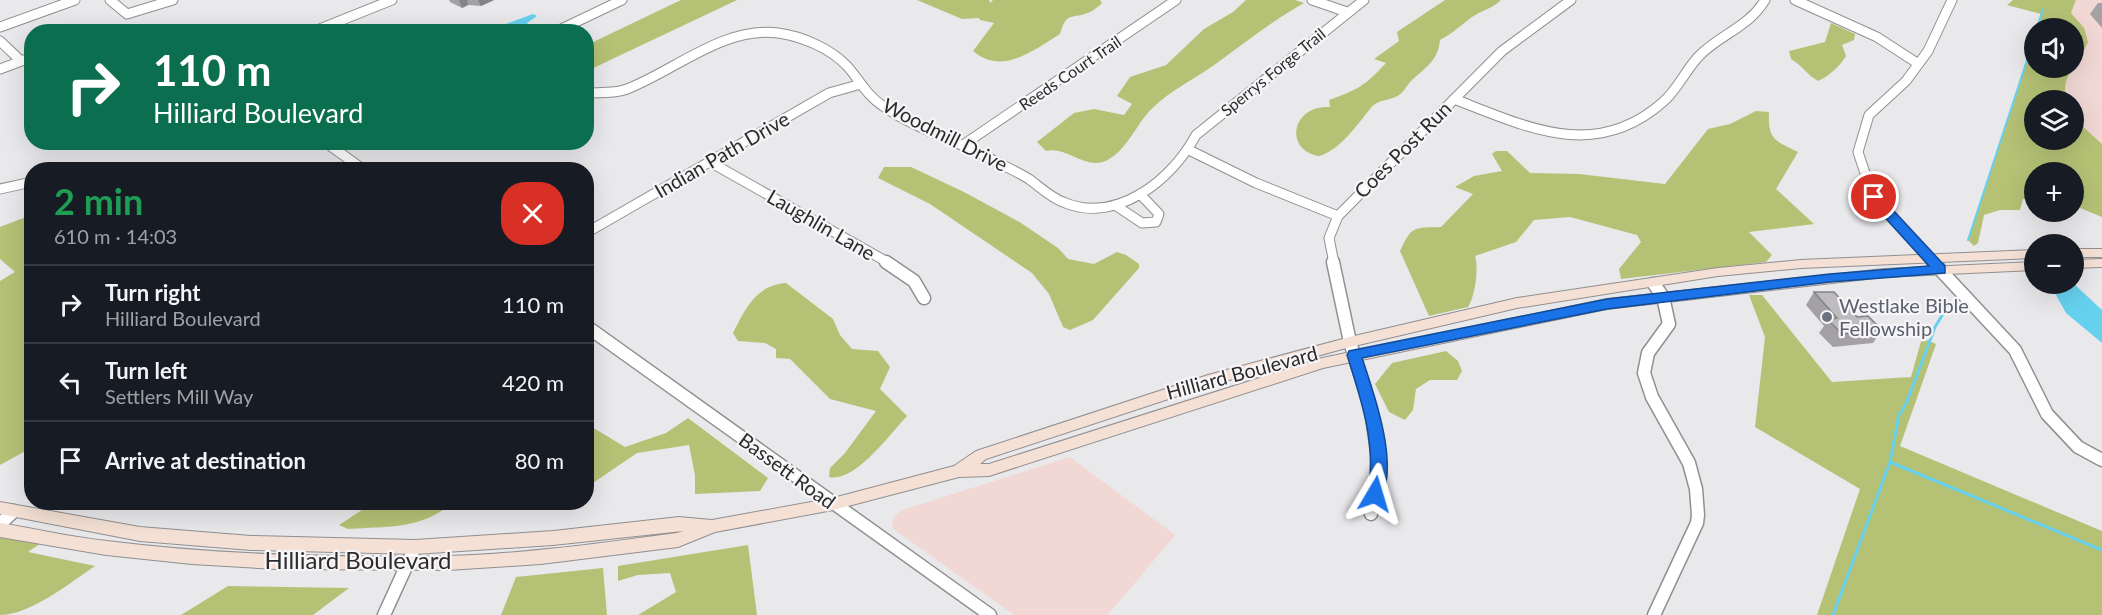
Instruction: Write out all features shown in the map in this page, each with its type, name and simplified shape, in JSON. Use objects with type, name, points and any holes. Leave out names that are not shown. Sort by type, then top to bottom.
[{"type":"main road","points":[[2084,253],[2102,253]]},
{"type":"main road","name":"Hilliard Boulevard","points":[[0,530],[106,548],[192,558],[407,563],[541,557],[617,549],[678,540],[714,526],[832,504],[960,471],[989,470],[1352,348],[1517,303],[1742,270],[1928,257],[2024,254]]},
{"type":"main road","points":[[2084,264],[2102,263]]},
{"type":"main road","name":"Hilliard Boulevard","points":[[1352,348],[1607,304],[1663,297],[1866,274],[2024,266]]},
{"type":"main road","name":"Hilliard Boulevard","points":[[7,509],[140,534],[251,543],[415,546],[553,538],[680,524],[714,526]]},
{"type":"street","points":[[0,27],[75,0]]},
{"type":"street","points":[[110,0],[127,14],[174,0]]},
{"type":"street","points":[[332,24],[392,0]]},
{"type":"street","points":[[572,24],[622,0]]},
{"type":"street","name":"Reeds Court Trail","points":[[963,145],[1176,0]]},
{"type":"street","points":[[1312,0],[1347,12]]},
{"type":"street","name":"Sperrys Forge Trail","points":[[1140,194],[1180,162],[1196,135],[1364,0]]},
{"type":"street","name":"Coes Post Run","points":[[1371,514],[1380,473],[1371,409],[1352,348],[1329,238],[1338,216],[1502,51],[1571,0]]},
{"type":"street","points":[[1454,99],[1553,135],[1583,137],[1611,133],[1643,119],[1658,106],[1690,65],[1712,42],[1755,16],[1765,0]]},
{"type":"street","points":[[1795,0],[1876,37],[1917,63]]},
{"type":"street","points":[[1952,0],[1928,51],[1906,81],[1869,115],[1858,152],[1874,197],[2015,350],[2047,414],[2078,447],[2102,460]]},
{"type":"street","name":"Woodmill Drive","points":[[594,93],[624,91],[739,35],[774,31],[794,35],[836,56],[851,70],[876,102],[896,115],[963,145],[1023,176],[1051,198],[1085,208],[1132,201],[1140,194]]},
{"type":"street","points":[[0,41],[21,61]]},
{"type":"street","points":[[0,69],[24,60]]},
{"type":"street","name":"Indian Path Drive","points":[[594,228],[829,93],[861,84]]},
{"type":"street","points":[[336,150],[353,162]]},
{"type":"street","points":[[1189,150],[1256,183],[1338,216]]},
{"type":"street","name":"Laughlin Lane","points":[[710,162],[894,266],[914,281],[924,298]]},
{"type":"street","points":[[0,189],[24,184]]},
{"type":"street","points":[[1115,205],[1142,223],[1156,222],[1159,214],[1140,194]]},
{"type":"street","points":[[1654,284],[1663,297],[1669,324],[1644,361],[1643,373],[1648,389],[1686,456],[1700,506],[1697,523],[1654,615]]},
{"type":"street","name":"Bassett Road","points":[[594,332],[990,615]]},
{"type":"street","points":[[0,524],[7,509]]},
{"type":"street","points":[[384,615],[415,546]]},
{"type":"shaded area","points":[[2076,0],[2102,0],[2102,144],[2084,128],[2084,90],[2065,90],[2067,78],[2084,78],[2084,18],[2075,18],[2070,13]]},
{"type":"shaded area","points":[[1070,457],[1175,535],[1108,615],[1014,615],[892,528],[893,518],[902,510]]},
{"type":"green space","points":[[681,0],[737,0],[594,68],[594,42]]},
{"type":"green space","points":[[917,0],[989,0],[990,3],[993,0],[1100,0],[1102,3],[1090,12],[1068,19],[1060,34],[1029,53],[1006,61],[995,61],[984,58],[973,51],[994,23],[979,18],[962,19]]},
{"type":"green space","points":[[1246,0],[1295,0],[1304,3],[1270,24],[1162,100],[1146,115],[1128,142],[1110,159],[1096,163],[1088,162],[1061,151],[1046,151],[1037,142],[1074,113],[1094,109],[1124,115],[1132,104],[1117,96],[1130,77],[1166,65],[1204,29],[1233,12]]},
{"type":"green space","points":[[1445,0],[1501,0],[1440,40],[1434,59],[1426,68],[1402,92],[1373,106],[1348,136],[1334,148],[1319,156],[1300,146],[1297,128],[1300,120],[1317,108],[1330,107],[1329,100],[1354,90],[1366,82],[1386,63],[1374,59],[1399,41],[1397,32]]},
{"type":"green space","points":[[2013,0],[2076,0],[2071,13],[2075,18],[2040,18],[2041,14],[2007,5]]},
{"type":"green space","points":[[1831,23],[1855,34],[1854,40],[1842,45],[1846,56],[1844,60],[1830,74],[1818,81],[1791,59],[1789,51],[1825,42]]},
{"type":"green space","points":[[2084,28],[2088,42],[2084,50]]},
{"type":"green space","points":[[2024,69],[2024,78],[2068,78],[2065,90],[2024,90],[2024,150],[2084,150],[2084,128],[2102,144],[2102,217],[2084,210],[2084,162],[2024,162],[2024,199],[2020,210],[2000,210],[1984,215],[1978,243],[1974,246],[1968,240]]},
{"type":"green space","points":[[1756,111],[1769,112],[1771,134],[1783,145],[1798,152],[1776,189],[1814,224],[1749,232],[1772,255],[1766,262],[1621,279],[1619,269],[1641,242],[1637,235],[1570,217],[1534,220],[1516,242],[1475,256],[1476,282],[1468,307],[1429,316],[1400,251],[1411,232],[1419,228],[1441,227],[1473,194],[1455,187],[1474,176],[1502,171],[1492,154],[1496,151],[1507,151],[1530,173],[1579,174],[1665,184],[1708,129],[1730,124]]},
{"type":"green space","points":[[884,167],[911,167],[964,192],[1021,223],[1058,248],[1068,259],[1094,264],[1117,252],[1139,264],[1139,268],[1093,320],[1070,330],[1063,327],[1049,294],[1032,273],[930,204],[878,178]]},
{"type":"green space","points":[[24,218],[24,452],[0,465],[0,281],[15,272],[0,259],[0,227]]},
{"type":"green space","points":[[786,283],[833,319],[840,335],[852,349],[878,351],[890,367],[880,389],[907,416],[861,465],[839,477],[829,477],[830,468],[845,453],[876,411],[830,399],[790,359],[776,358],[776,349],[765,343],[738,341],[733,333],[747,307],[759,293],[767,288]]},
{"type":"green space","points":[[1749,295],[1762,295],[1832,382],[1911,377],[1922,338],[1936,344],[1900,446],[2102,531],[2102,615],[1817,615],[1860,489],[1755,427],[1765,337]]},
{"type":"green space","points":[[1446,351],[1458,361],[1462,371],[1457,380],[1430,380],[1416,389],[1413,410],[1405,420],[1389,412],[1375,384],[1392,363]]},
{"type":"green space","points":[[688,418],[768,478],[760,491],[695,494],[695,475],[689,445],[637,453],[594,482],[594,428],[625,447],[666,433]]},
{"type":"green space","points":[[362,510],[443,510],[416,522],[391,527],[348,529],[339,525]]},
{"type":"green space","points":[[0,535],[41,543],[28,552],[95,566],[37,604],[12,614],[0,615]]},
{"type":"green space","points":[[748,545],[757,615],[638,615],[676,592],[670,573],[638,575],[618,581],[618,566]]},
{"type":"green space","points":[[603,568],[607,615],[501,615],[516,577]]},
{"type":"green space","points":[[228,586],[349,588],[313,615],[181,615]]},
{"type":"water","points":[[533,14],[537,16],[528,24],[506,24]]},
{"type":"water","points":[[2084,293],[2102,310],[2102,343],[2066,313],[2055,294]]},
{"type":"building","points":[[1814,292],[1834,292],[1857,317],[1868,316],[1882,330],[1842,334],[1828,320],[1837,318]]},
{"type":"waterway","points":[[2040,18],[2043,9]]},
{"type":"waterway","points":[[1968,240],[2024,69]]},
{"type":"waterway","points":[[1890,462],[1899,415],[1906,404],[1935,327],[1949,304]]},
{"type":"waterway","points":[[1833,615],[1890,462]]},
{"type":"waterway","points":[[1890,462],[2102,550]]},
{"type":"place","name":"Westlake Bible Fellowship","points":[[1827,317]]},
{"type":"route","points":[[1375,494],[1380,473],[1371,409],[1354,355],[1607,304],[1830,278],[1940,270],[1874,197]]}]
